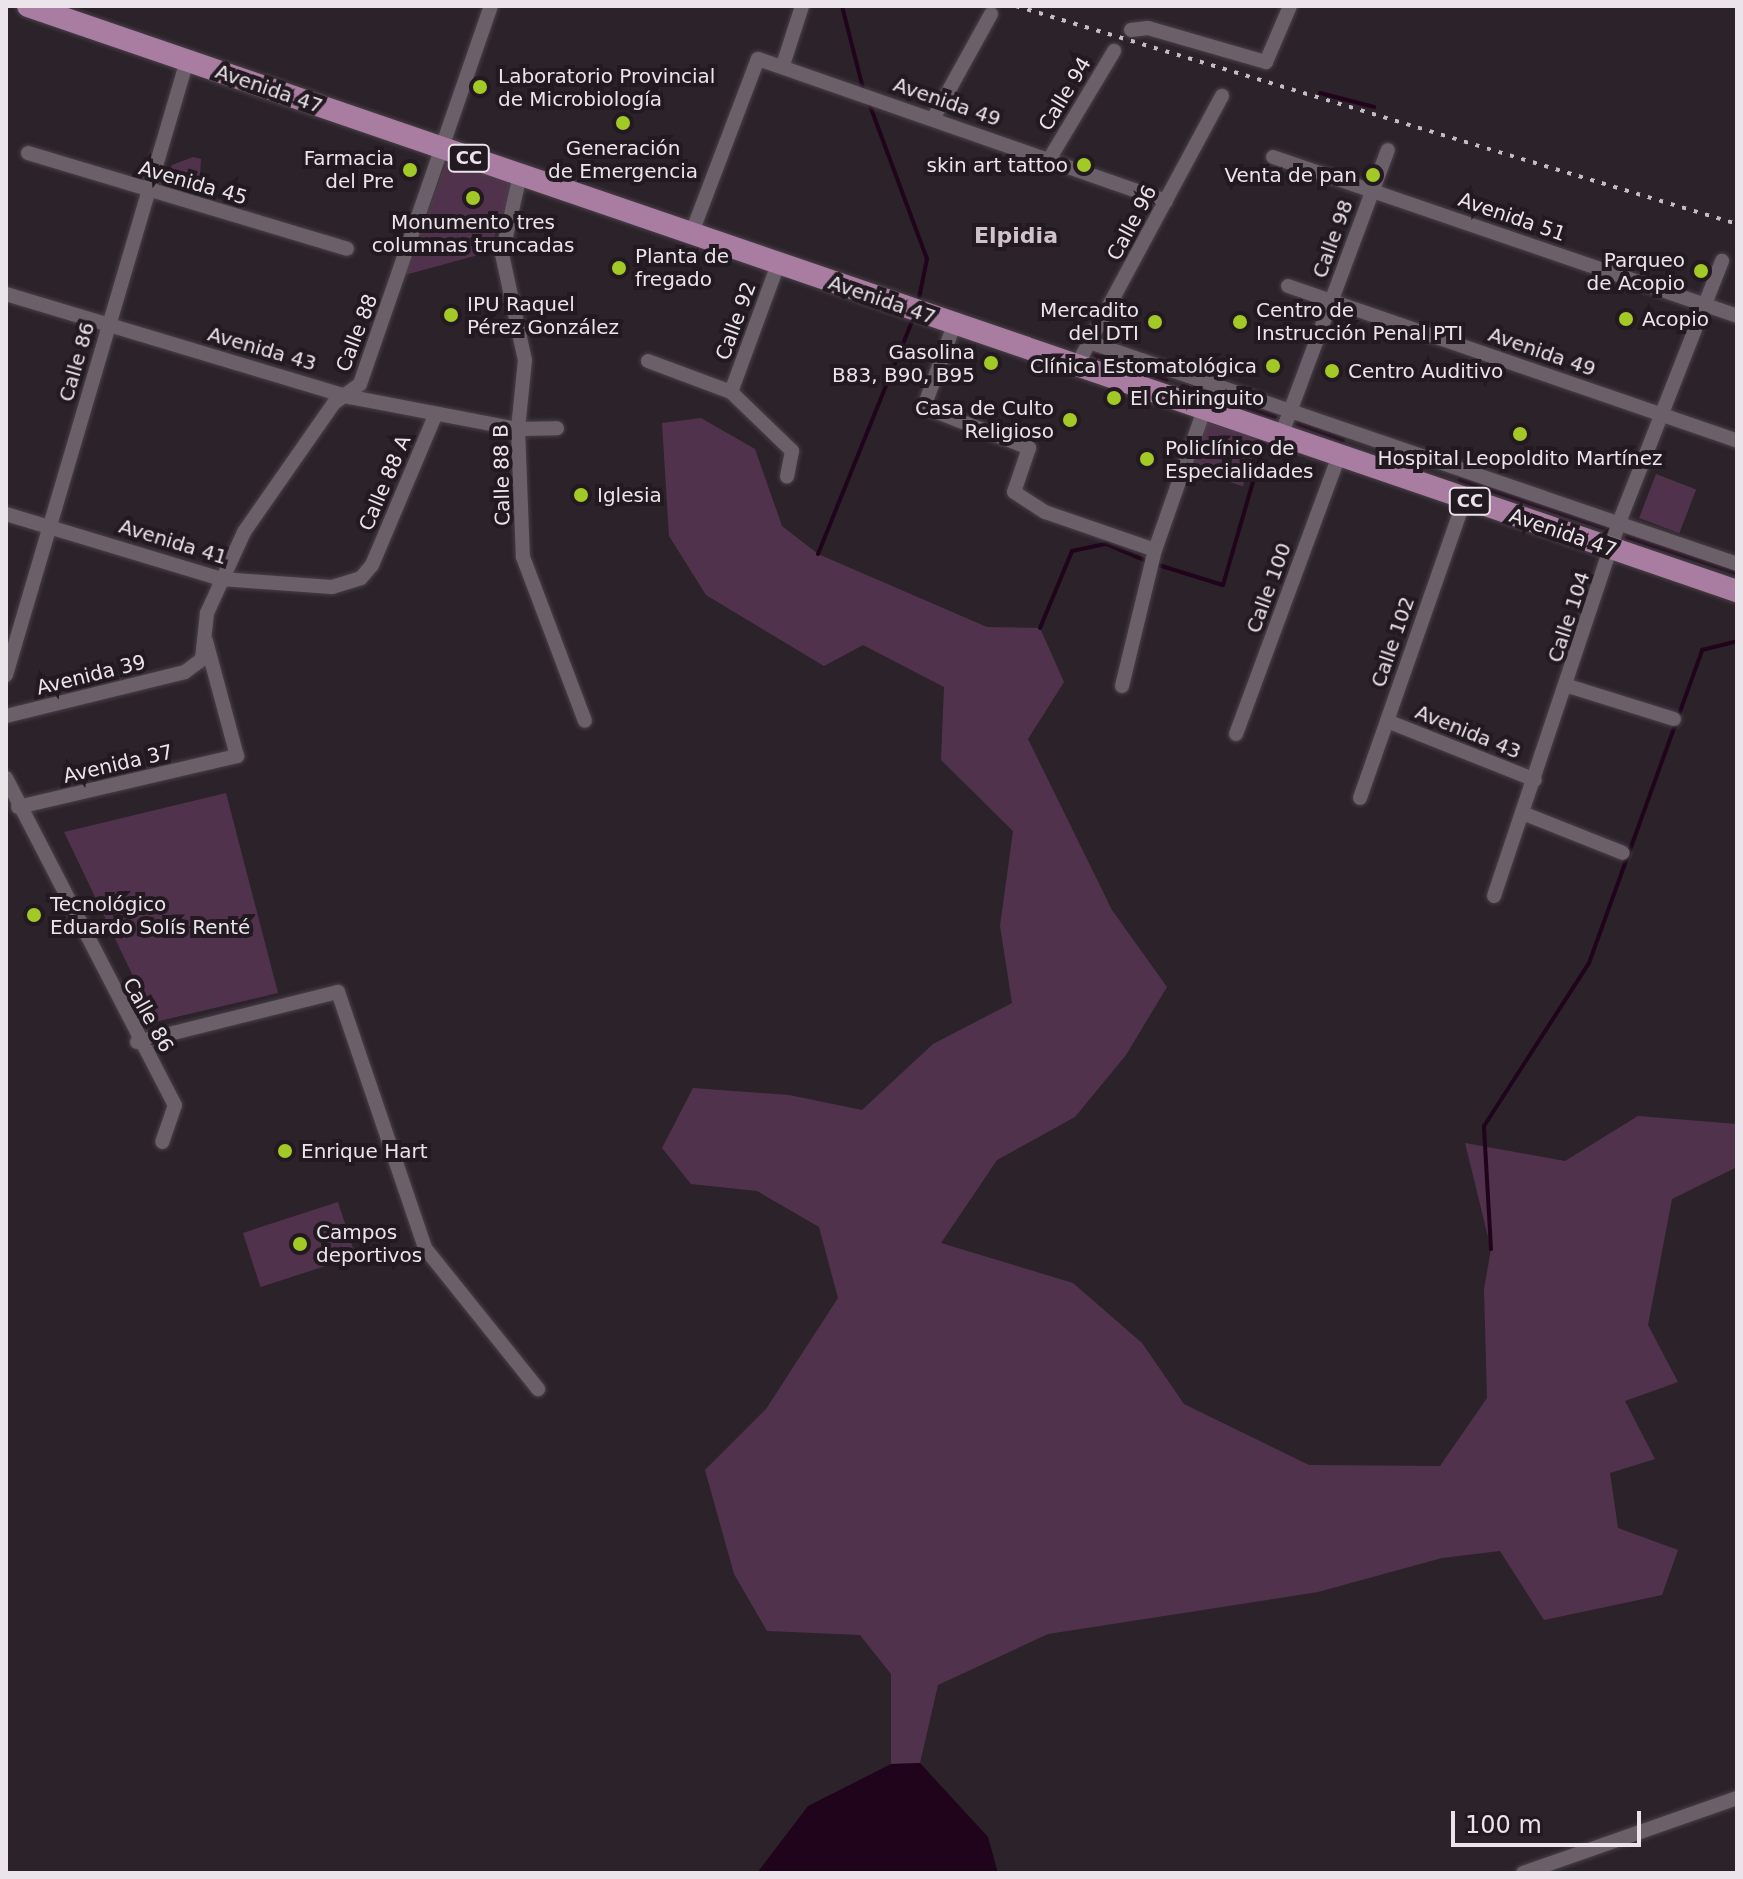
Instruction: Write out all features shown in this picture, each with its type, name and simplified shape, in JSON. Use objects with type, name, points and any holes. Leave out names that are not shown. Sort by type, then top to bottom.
[{"type":"main road","name":"Avenida 47","points":[[28,6],[1737,591]]},
{"type":"street","name":"Calle 88","points":[[185,672],[202,659],[207,613],[244,532],[329,410],[350,397],[442,149],[491,6]]},
{"type":"street","points":[[783,65],[802,6]]},
{"type":"street","points":[[1131,30],[1148,28],[1266,62],[1290,6]]},
{"type":"street","points":[[933,119],[991,14]]},
{"type":"street","name":"Calle 94","points":[[1050,158],[1114,51]]},
{"type":"street","name":"Avenida 49","points":[[691,235],[758,59],[783,65],[1166,201]]},
{"type":"street","name":"Calle 86","points":[[6,675],[187,61]]},
{"type":"street","name":"Calle 96","points":[[1076,367],[1222,96]]},
{"type":"street","name":"Calle 98","points":[[1282,433],[1388,150]]},
{"type":"street","name":"Avenida 45","points":[[28,153],[347,249]]},
{"type":"street","name":"Avenida 51","points":[[1273,157],[1737,316]]},
{"type":"street","name":"Calle 88 B","points":[[520,175],[502,254],[525,360],[518,429],[523,557],[585,721]]},
{"type":"street","name":"Calle 104","points":[[1494,896],[1568,686],[1618,525],[1722,261]]},
{"type":"street","name":"Calle 92","points":[[731,392],[778,264]]},
{"type":"street","name":"Avenida 49","points":[[1288,286],[1737,441]]},
{"type":"street","name":"Avenida 43","points":[[6,294],[350,397],[435,416],[518,429],[557,428]]},
{"type":"street","points":[[954,325],[924,407],[1029,448],[1014,492],[1045,512],[1155,550]]},
{"type":"street","name":"Avenida 47","points":[[1089,342],[1737,564]]},
{"type":"street","points":[[648,361],[731,392],[792,451],[787,477]]},
{"type":"street","points":[[1122,686],[1155,550],[1205,407]]},
{"type":"street","name":"Calle 88 A","points":[[372,565],[435,416]]},
{"type":"street","points":[[1403,477],[1412,454]]},
{"type":"street","name":"Calle 100","points":[[1236,734],[1339,455]]},
{"type":"street","name":"Calle 102","points":[[1360,798],[1465,499]]},
{"type":"street","name":"Avenida 41","points":[[6,514],[221,579],[332,587],[361,578],[372,565]]},
{"type":"street","name":"Calle 88","points":[[206,641],[237,749],[226,759]]},
{"type":"street","name":"Avenida 39","points":[[6,716],[185,672]]},
{"type":"street","points":[[1568,686],[1674,719]]},
{"type":"street","name":"Avenida 43","points":[[1387,721],[1535,780]]},
{"type":"street","name":"Avenida 37","points":[[18,807],[226,759]]},
{"type":"street","name":"Calle 86","points":[[6,778],[137,1042],[175,1105],[162,1142]]},
{"type":"street","points":[[1525,814],[1623,853]]},
{"type":"street","points":[[137,1042],[338,992],[425,1248],[538,1389]]},
{"type":"street","points":[[1523,1873],[1737,1798]]},
{"type":"shaded area","points":[[193,157],[201,159],[200,176],[182,195],[169,191],[163,185],[172,165]]},
{"type":"shaded area","points":[[447,159],[514,183],[489,252],[405,275]]},
{"type":"shaded area","points":[[701,418],[755,449],[782,526],[818,554],[987,627],[1040,628],[1064,682],[1028,739],[1112,910],[1167,987],[1126,1055],[1075,1117],[997,1160],[941,1243],[1073,1283],[1142,1343],[1184,1404],[1309,1465],[1440,1466],[1487,1398],[1484,1289],[1491,1249],[1465,1143],[1565,1161],[1638,1116],[1737,1124],[1737,1167],[1672,1199],[1648,1325],[1678,1382],[1625,1401],[1655,1459],[1610,1473],[1618,1528],[1678,1550],[1662,1595],[1544,1620],[1500,1551],[1442,1558],[1318,1592],[1048,1634],[938,1685],[920,1763],[891,1764],[891,1674],[860,1635],[767,1631],[734,1574],[705,1470],[766,1409],[838,1298],[819,1227],[757,1191],[691,1184],[662,1148],[693,1088],[789,1095],[862,1110],[933,1044],[1012,1003],[1000,926],[1013,831],[941,760],[944,687],[863,645],[824,666],[706,595],[669,536],[662,423]]},
{"type":"shaded area","points":[[1204,421],[1258,439],[1243,486],[1189,469]]},
{"type":"shaded area","points":[[1656,474],[1696,489],[1679,533],[1639,518]]},
{"type":"shaded area","points":[[226,793],[278,993],[155,1022],[64,832]]},
{"type":"shaded area","name":"Campos deportivos","points":[[338,1202],[356,1256],[261,1287],[243,1233]]},
{"type":"shaded area","points":[[920,1763],[988,1837],[998,1873],[757,1873],[808,1806],[891,1764]]},
{"type":"waterway","points":[[842,6],[864,92]]},
{"type":"waterway","points":[[1320,93],[1374,107]]},
{"type":"waterway","points":[[869,103],[927,259],[918,303]]},
{"type":"waterway","points":[[818,554],[913,319]]},
{"type":"waterway","points":[[1092,354],[1167,380]]},
{"type":"waterway","points":[[1183,386],[1275,417]]},
{"type":"waterway","points":[[1297,423],[1343,440]]},
{"type":"waterway","points":[[1155,564],[1223,585],[1264,444]]},
{"type":"waterway","points":[[1460,480],[1607,529]]},
{"type":"waterway","points":[[1627,537],[1737,573]]},
{"type":"waterway","points":[[1040,628],[1072,551],[1106,544],[1149,562]]},
{"type":"waterway","points":[[1491,1249],[1484,1126],[1589,963],[1702,650],[1737,641]]},
{"type":"railway","points":[[1016,6],[1737,224]]},
{"type":"place","name":"Laboratorio Provincial de Microbiología","points":[[480,87]]},
{"type":"place","name":"Generación de Emergencia","points":[[623,123]]},
{"type":"place","name":"skin art tattoo","points":[[1084,165]]},
{"type":"place","name":"Farmacia del Pre","points":[[410,170]]},
{"type":"place","name":"Venta de pan","points":[[1373,175]]},
{"type":"place","name":"Monumento tres columnas truncadas","points":[[473,198]]},
{"type":"place","name":"Planta de fregado","points":[[619,268]]},
{"type":"place","name":"Parqueo de Acopio","points":[[1701,271]]},
{"type":"place","name":"IPU Raquel Pérez González","points":[[451,315]]},
{"type":"place","name":"Acopio","points":[[1626,319]]},
{"type":"place","name":"Mercadito del DTI","points":[[1155,322]]},
{"type":"place","name":"Centro de Instrucción Penal PTI","points":[[1240,322]]},
{"type":"place","name":"Gasolina B83, B90, B95","points":[[991,363]]},
{"type":"place","name":"Clínica Estomatológica","points":[[1273,366]]},
{"type":"place","name":"Centro Auditivo","points":[[1332,371]]},
{"type":"place","name":"El Chiringuito","points":[[1114,398]]},
{"type":"place","name":"Casa de Culto Religioso","points":[[1070,420]]},
{"type":"place","name":"Hospital Leopoldito Martínez","points":[[1520,434]]},
{"type":"place","name":"Policlínico de Especialidades","points":[[1147,459]]},
{"type":"place","name":"Iglesia","points":[[581,495]]},
{"type":"place","name":"Tecnológico Eduardo Solís Renté","points":[[34,915]]},
{"type":"place","name":"Enrique Hart","points":[[285,1151]]},
{"type":"place","name":"Campos deportivos","points":[[300,1244]]},
{"type":"district","name":"Elpidia","points":[[1016,236]]}]
